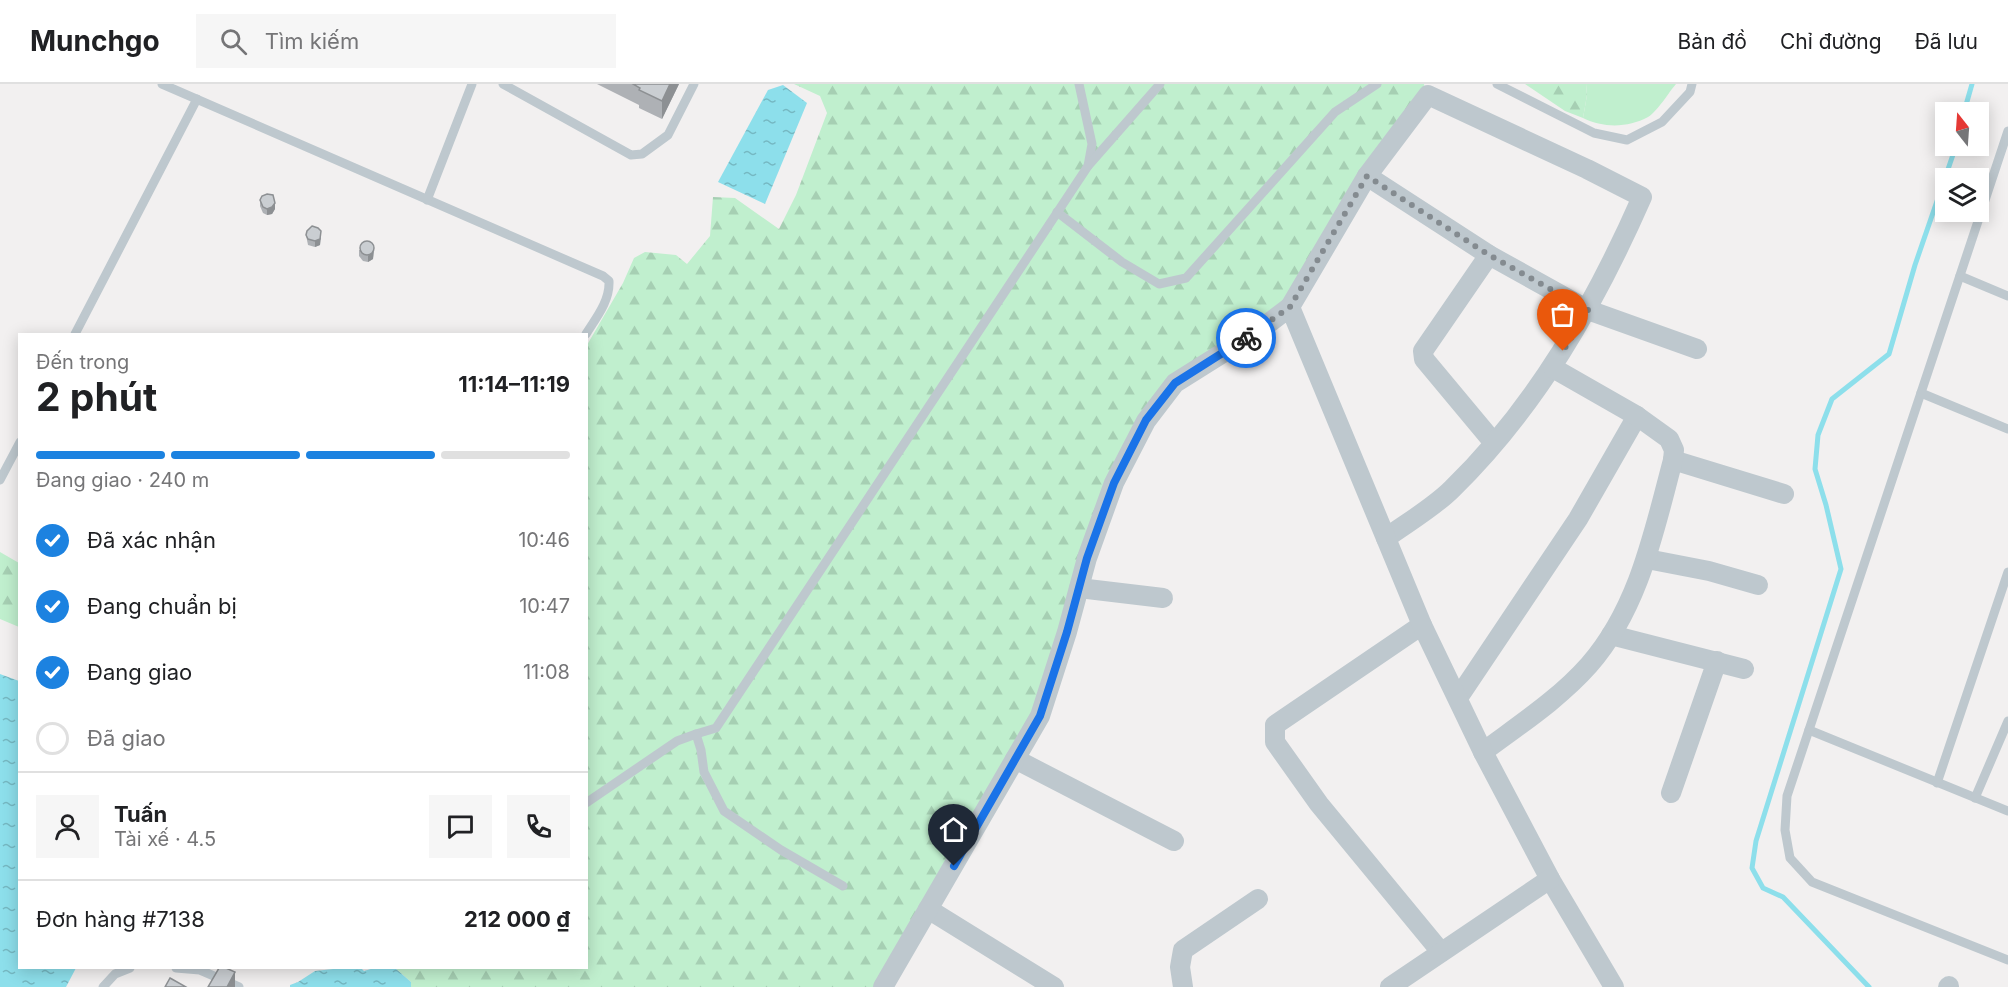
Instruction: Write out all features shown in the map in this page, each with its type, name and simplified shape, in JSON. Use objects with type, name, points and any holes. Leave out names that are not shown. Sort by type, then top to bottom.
[{"type":"street","points":[[883,987],[1040,716],[1067,632],[1087,558],[1114,483],[1146,420],[1175,383],[1261,329],[1290,307],[1367,176],[1428,95],[1642,197],[1588,310],[1553,368],[1494,444],[1452,489],[1386,538]]},
{"type":"street","points":[[1367,176],[1489,255],[1588,310],[1697,348]]},
{"type":"street","points":[[1489,255],[1423,351],[1425,359],[1494,444]]},
{"type":"street","points":[[1290,307],[1422,625],[1483,752],[1550,879],[1614,987]]},
{"type":"street","points":[[1483,752],[1537,712],[1572,682],[1611,636],[1647,559],[1673,460],[1674,450],[1669,439],[1637,416],[1553,368]]},
{"type":"street","points":[[1458,698],[1578,519],[1637,416]]},
{"type":"street","points":[[1673,460],[1784,495]]},
{"type":"street","points":[[1647,559],[1709,571],[1758,585]]},
{"type":"street","points":[[1079,588],[1163,598]]},
{"type":"street","points":[[1422,625],[1275,725],[1275,742],[1318,804],[1441,952]]},
{"type":"street","points":[[1611,636],[1744,669]]},
{"type":"street","points":[[1671,794],[1717,661]]},
{"type":"street","points":[[1015,759],[1174,841]]},
{"type":"street","points":[[1390,987],[1412,980],[1441,952],[1550,879]]},
{"type":"street","points":[[1183,987],[1180,967],[1183,950],[1258,899]]},
{"type":"street","points":[[928,909],[1054,987]]},
{"type":"lane","points":[[162,84],[603,276],[609,281],[604,306],[587,333]]},
{"type":"lane","points":[[427,200],[472,84]]},
{"type":"lane","points":[[503,84],[631,155],[642,154],[668,135],[694,84]]},
{"type":"lane","points":[[1079,84],[1092,144],[1088,166]]},
{"type":"lane","points":[[588,802],[677,741],[716,728],[1088,166],[1160,84]]},
{"type":"lane","points":[[1057,212],[1122,262],[1159,284],[1186,278],[1335,112],[1377,84]]},
{"type":"lane","points":[[1497,84],[1594,133],[1627,140],[1662,122],[1690,92],[1692,84]]},
{"type":"lane","points":[[76,333],[197,99]]},
{"type":"lane","points":[[2008,131],[2004,156],[1960,276],[1787,796],[1785,830],[1790,858],[1812,882],[2008,960]]},
{"type":"lane","points":[[1960,276],[2008,296]]},
{"type":"lane","points":[[1921,393],[2008,429]]},
{"type":"lane","points":[[0,480],[18,446]]},
{"type":"lane","points":[[1937,783],[2008,572]]},
{"type":"lane","points":[[1974,798],[2008,721]]},
{"type":"lane","points":[[1809,730],[2008,811]]},
{"type":"lane","points":[[696,734],[704,772],[724,811],[781,850],[843,886]]},
{"type":"lane","points":[[104,987],[115,975],[128,969]]},
{"type":"lane","points":[[201,969],[239,987]]},
{"type":"green space","points":[[794,84],[1424,84],[1425,89],[1286,303],[1141,418],[1034,714],[876,987],[411,987],[411,982],[396,969],[588,969],[588,343],[623,283],[634,258],[645,252],[676,255],[687,264],[710,236],[713,197],[735,198],[779,229],[796,195],[827,113],[820,96]]},
{"type":"green space","points":[[1525,84],[1586,84],[1587,95],[1583,118],[1565,111]]},
{"type":"green space","points":[[1586,84],[1676,84],[1648,117],[1624,125],[1607,125],[1583,118],[1587,95]]},
{"type":"green space","points":[[0,552],[18,562],[18,627],[0,619]]},
{"type":"water","points":[[783,85],[807,103],[765,204],[718,182],[768,90]]},
{"type":"water","points":[[0,674],[18,681],[18,969],[75,969],[66,987],[0,987]]},
{"type":"water","points":[[396,969],[411,982],[411,987],[290,987],[315,971]]},
{"type":"building","points":[[633,84],[670,84],[662,101],[639,90],[640,88]]},
{"type":"building","points":[[267,194],[273,195],[275,203],[267,209],[263,207],[260,200]]},
{"type":"building","points":[[312,226],[321,231],[320,239],[315,241],[308,239],[306,235]]},
{"type":"building","points":[[364,241],[370,241],[374,248],[370,255],[364,255],[360,251],[360,245]]},
{"type":"building","points":[[218,969],[235,972],[227,987],[208,987]]},
{"type":"building","points":[[170,978],[186,987],[165,987]]},
{"type":"waterway","points":[[1967,102],[1972,84]]},
{"type":"waterway","points":[[1869,987],[1783,897],[1763,888],[1752,868],[1756,841],[1841,569],[1815,469],[1818,435],[1832,399],[1889,354],[1915,265],[1953,156]]},
{"type":"way so far","points":[[1246,338],[1290,307],[1367,176],[1489,255],[1588,310],[1563,351]]},
{"type":"route","points":[[954,866],[1040,716],[1067,632],[1087,558],[1114,483],[1146,420],[1175,383],[1246,338]]}]
